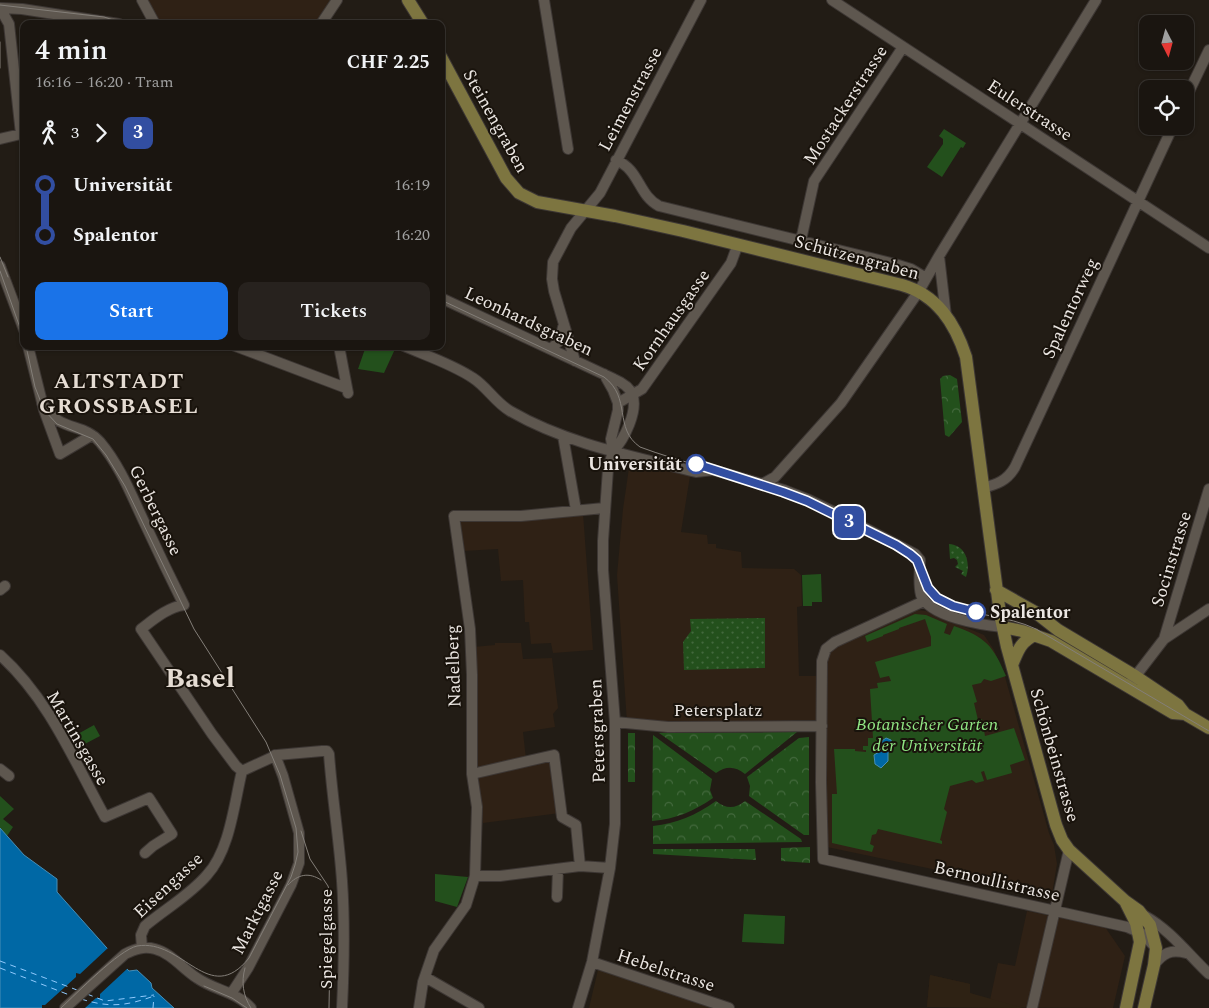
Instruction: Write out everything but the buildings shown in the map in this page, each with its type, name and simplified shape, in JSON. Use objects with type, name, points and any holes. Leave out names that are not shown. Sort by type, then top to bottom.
[{"type":"main road","points":[[412,3],[421,20]]},
{"type":"main road","name":"Steinengraben","points":[[445,65],[510,184],[524,197],[537,202],[586,212]]},
{"type":"main road","name":"Schützengraben","points":[[586,212],[615,216],[738,244],[902,285],[919,291],[931,300],[946,316],[956,331],[966,357],[1001,621]]},
{"type":"main road","points":[[996,590],[1030,610],[1131,681]]},
{"type":"main road","points":[[1030,610],[1013,611],[1001,621],[1051,641],[1178,705],[1185,714],[1209,728]]},
{"type":"main road","name":"Schönbeinstrasse","points":[[1001,621],[1056,825],[1062,840],[1069,850],[1125,901],[1144,915]]},
{"type":"main road","points":[[1012,666],[1020,646],[1027,639],[1035,635]]},
{"type":"main road","points":[[1125,901],[1133,916],[1140,942],[1126,1008]]},
{"type":"main road","points":[[1144,915],[1150,925],[1156,948],[1144,1008]]},
{"type":"street","points":[[142,0],[153,20]]},
{"type":"street","points":[[324,20],[336,0]]},
{"type":"street","points":[[544,0],[568,149]]},
{"type":"street","name":"Leimenstrasse","points":[[575,361],[553,285],[553,262],[571,228],[600,193],[701,0]]},
{"type":"street","name":"Eulerstrasse","points":[[832,0],[1022,123],[1209,248]]},
{"type":"street","points":[[764,483],[775,476],[841,403],[919,291],[1096,0]]},
{"type":"street","points":[[20,125],[9,24],[3,10],[42,12],[93,20]]},
{"type":"street","name":"Mostackerstrasse","points":[[801,240],[814,181],[903,47]]},
{"type":"street","points":[[1194,81],[1209,50]]},
{"type":"street","points":[[0,139],[20,134]]},
{"type":"street","name":"Spalentorweg","points":[[982,488],[1002,482],[1012,474],[1169,135]]},
{"type":"street","name":"Schützengraben","points":[[616,160],[629,167],[648,198],[659,206],[911,269],[926,278]]},
{"type":"street","name":"Kornhausgasse","points":[[618,403],[642,389],[731,263],[738,244]]},
{"type":"street","points":[[939,256],[946,316]]},
{"type":"street","points":[[0,266],[20,319]]},
{"type":"street","name":"Leonhardsgraben","points":[[445,300],[623,383],[633,394]]},
{"type":"street","points":[[551,349],[560,340],[564,326]]},
{"type":"street","points":[[29,350],[42,403],[60,454],[92,435]]},
{"type":"street","points":[[245,350],[347,391],[340,350]]},
{"type":"street","points":[[413,350],[464,372],[475,379],[495,400],[509,410],[562,436],[597,448],[696,472],[713,470],[755,483],[764,483],[807,499],[915,554],[920,560],[920,588],[924,601],[954,618],[978,624],[1001,621]]},
{"type":"street","name":"Leonhardsgraben","points":[[604,374],[609,380],[618,403]]},
{"type":"street","name":"Petersgraben","points":[[613,451],[621,442],[626,431],[633,408],[633,394]]},
{"type":"street","points":[[42,403],[49,413],[60,422],[92,435]]},
{"type":"street","name":"Petersgraben","points":[[578,1008],[592,962],[610,868],[615,824],[614,722],[603,570],[604,508],[608,469],[613,451],[611,439],[618,403]]},
{"type":"street","name":"Gerbergasse","points":[[92,435],[109,454],[126,481],[184,605],[160,615],[141,629],[212,734],[242,772]]},
{"type":"street","points":[[562,436],[576,510],[604,508]]},
{"type":"street","name":"Socinstrasse","points":[[1164,639],[1209,489]]},
{"type":"street","name":"Nadelberg","points":[[418,1008],[434,950],[466,905],[475,876],[477,807],[472,774],[470,629],[454,516],[520,516],[576,510]]},
{"type":"street","points":[[822,726],[824,654],[829,646],[924,601]]},
{"type":"street","points":[[1131,681],[1164,639],[1209,609]]},
{"type":"street","name":"Martinsgasse","points":[[0,655],[35,694],[62,734],[105,817]]},
{"type":"street","name":"Petersplatz","points":[[614,722],[668,727],[822,726]]},
{"type":"street","name":"Bernoullistrasse","points":[[822,726],[823,859],[1054,910],[1138,931],[1156,948]]},
{"type":"street","name":"Spiegelgasse","points":[[275,755],[322,751],[326,751],[329,754],[332,799],[341,869],[343,919],[342,1008]]},
{"type":"street","points":[[242,772],[275,755]]},
{"type":"street","name":"Marktgasse","points":[[231,994],[248,968],[292,885],[299,863],[299,833],[275,755]]},
{"type":"street","points":[[472,774],[554,755],[562,817],[576,825],[580,866]]},
{"type":"street","points":[[0,769],[9,776]]},
{"type":"street","name":"Eisengasse","points":[[65,1008],[125,954],[142,948],[141,935],[145,926],[198,885],[218,860],[225,843],[242,772]]},
{"type":"street","points":[[105,817],[149,798],[172,834],[145,853]]},
{"type":"street","points":[[105,817],[115,803]]},
{"type":"street","points":[[1032,1008],[1069,850]]},
{"type":"street","points":[[475,876],[500,876],[580,866],[610,868]]},
{"type":"street","points":[[557,897],[558,869]]},
{"type":"street","points":[[1144,915],[1176,940],[1186,953],[1209,974]]},
{"type":"street","points":[[142,948],[160,951],[202,981],[231,994],[251,1008]]},
{"type":"street","points":[[1154,965],[1165,953],[1175,951],[1186,953]]},
{"type":"street","name":"Hebelstrasse","points":[[592,962],[729,1008]]},
{"type":"street","points":[[425,977],[479,1008]]},
{"type":"shaded area","points":[[148,0],[330,0],[318,20],[159,20]]},
{"type":"shaded area","points":[[630,461],[690,476],[681,532],[707,535],[708,544],[716,544],[716,548],[741,552],[742,568],[794,569],[801,575],[802,606],[797,607],[799,676],[825,676],[825,655],[841,644],[917,610],[926,611],[984,635],[994,650],[1005,677],[1054,845],[1057,864],[1052,894],[827,847],[822,720],[627,723],[617,575],[623,509]]},
{"type":"shaded area","points":[[583,513],[593,650],[553,653],[551,643],[531,644],[529,622],[525,622],[523,580],[501,581],[498,549],[463,551],[459,518]]},
{"type":"shaded area","points":[[495,643],[521,643],[523,659],[552,658],[558,708],[553,714],[555,727],[523,732],[526,759],[475,771],[473,647],[495,645]]},
{"type":"shaded area","points":[[552,758],[560,813],[483,823],[476,775]]},
{"type":"shaded area","points":[[1027,911],[1105,927],[1125,956],[1113,1008],[927,1007],[930,975],[970,984],[970,993],[990,1000],[998,963],[1015,966]]},
{"type":"shaded area","points":[[598,970],[714,1008],[589,1008]]},
{"type":"shaded area","points":[[930,975],[970,984],[970,993],[1023,1008],[927,1007]]},
{"type":"green space","points":[[944,129],[966,143],[963,148],[961,147],[942,177],[927,167],[943,144],[943,139],[939,136]]},
{"type":"green space","points":[[365,350],[395,350],[384,373],[358,369]]},
{"type":"green space","points":[[950,375],[957,379],[962,422],[949,437],[945,435],[940,379],[943,376]]},
{"type":"green space","points":[[949,544],[960,548],[966,556],[968,566],[966,577],[961,574],[963,571],[955,567],[958,564],[957,560],[954,558],[950,559]]},
{"type":"green space","points":[[821,574],[822,602],[812,602],[812,606],[803,606],[802,575]]},
{"type":"green space","name":"Botanischer Garten der Universität","points":[[915,614],[926,615],[947,624],[944,633],[950,635],[954,626],[965,630],[981,638],[992,649],[1006,676],[991,681],[984,679],[981,683],[972,685],[977,702],[974,703],[978,720],[982,719],[985,736],[1014,728],[1025,760],[1010,765],[1012,773],[987,780],[984,771],[981,772],[984,781],[976,783],[972,780],[950,786],[944,809],[947,812],[940,840],[942,844],[878,829],[876,834],[872,835],[870,844],[874,846],[872,852],[832,843],[832,794],[837,794],[834,749],[855,749],[855,751],[866,752],[866,750],[863,750],[863,746],[868,746],[868,738],[873,738],[870,689],[878,688],[877,683],[891,681],[889,676],[880,678],[875,662],[931,646],[931,637],[925,619],[867,642],[865,636]]},
{"type":"green space","points":[[765,618],[765,668],[684,670],[683,642],[691,631],[690,619]]},
{"type":"green space","points":[[94,725],[100,736],[81,746],[76,735]]},
{"type":"green space","points":[[797,732],[745,774],[738,769],[730,768],[716,773],[659,733]]},
{"type":"green space","points":[[628,733],[635,733],[635,782],[628,782]]},
{"type":"green space","points":[[653,735],[712,779],[710,790],[713,798],[684,814],[652,821]]},
{"type":"green space","points":[[809,737],[809,835],[804,835],[749,796],[750,786],[747,777],[799,738]]},
{"type":"green space","points":[[0,796],[14,809],[3,819],[13,827],[7,836],[0,828]]},
{"type":"green space","points":[[716,801],[723,806],[730,807],[738,806],[745,801],[801,839],[802,842],[653,844],[653,826],[686,818]]},
{"type":"green space","points":[[810,847],[810,863],[781,861],[781,848]]},
{"type":"green space","points":[[653,849],[755,849],[756,860],[653,854]]},
{"type":"green space","points":[[435,874],[468,877],[457,907],[435,901]]},
{"type":"green space","points":[[744,914],[785,916],[784,944],[742,942]]},
{"type":"water","points":[[886,738],[891,740],[892,746],[888,753],[888,761],[881,768],[875,764],[874,755],[881,751],[882,741]]},
{"type":"water","points":[[0,828],[24,855],[57,879],[57,892],[129,971],[137,970],[151,983],[152,988],[174,1008],[0,1008]]},
{"type":"pier","points":[[109,947],[128,968],[100,994],[100,998],[96,998],[85,1008],[42,1008],[42,1005],[45,1005],[76,977],[76,973],[80,974]]},
{"type":"ferry route","points":[[0,961],[77,990]]},
{"type":"ferry route","points":[[0,968],[72,996]]},
{"type":"ferry route","points":[[87,994],[105,1001],[154,995]]},
{"type":"ferry route","points":[[81,999],[101,1004],[118,1005],[154,996]]},
{"type":"ferry route","points":[[153,1008],[154,996]]},
{"type":"tram line","points":[[0,5],[104,17],[113,20]]},
{"type":"tram line","points":[[0,42],[0,68]]},
{"type":"tram line","points":[[0,257],[8,277]]},
{"type":"tram line","points":[[0,271],[20,328]]},
{"type":"tram line","points":[[445,302],[604,377],[618,394],[627,431],[640,447],[780,491],[849,521],[913,556],[921,566],[930,589],[938,598],[967,611],[1014,621],[1036,629],[1209,731]]},
{"type":"tram line","points":[[27,350],[35,387],[44,410],[57,424],[93,439],[106,455],[125,486],[194,629],[266,742],[280,775],[296,828],[298,852],[291,877],[249,958],[235,972],[221,976],[208,974],[153,946],[137,946],[129,949],[109,963],[61,1008]]},
{"type":"tram line","name":"3","points":[[696,464],[764,485],[807,501],[896,545],[917,560],[928,588],[937,598],[953,606],[976,612]]},
{"type":"tram line","points":[[301,831],[310,859],[328,886],[331,897],[329,1008]]},
{"type":"tram line","points":[[288,885],[296,878],[304,875],[317,877],[321,880]]},
{"type":"tram line","points":[[245,968],[243,978],[244,989],[246,999],[251,1008]]},
{"type":"tram line","points":[[204,986],[232,998],[247,1008]]},
{"type":"place","name":"Universität","points":[[696,464]]},
{"type":"place","name":"Spalentor","points":[[976,612]]},
{"type":"district","name":"ALTSTADT GROSSBASEL","points":[[119,392]]},
{"type":"district","name":"Basel","points":[[200,677]]}]
